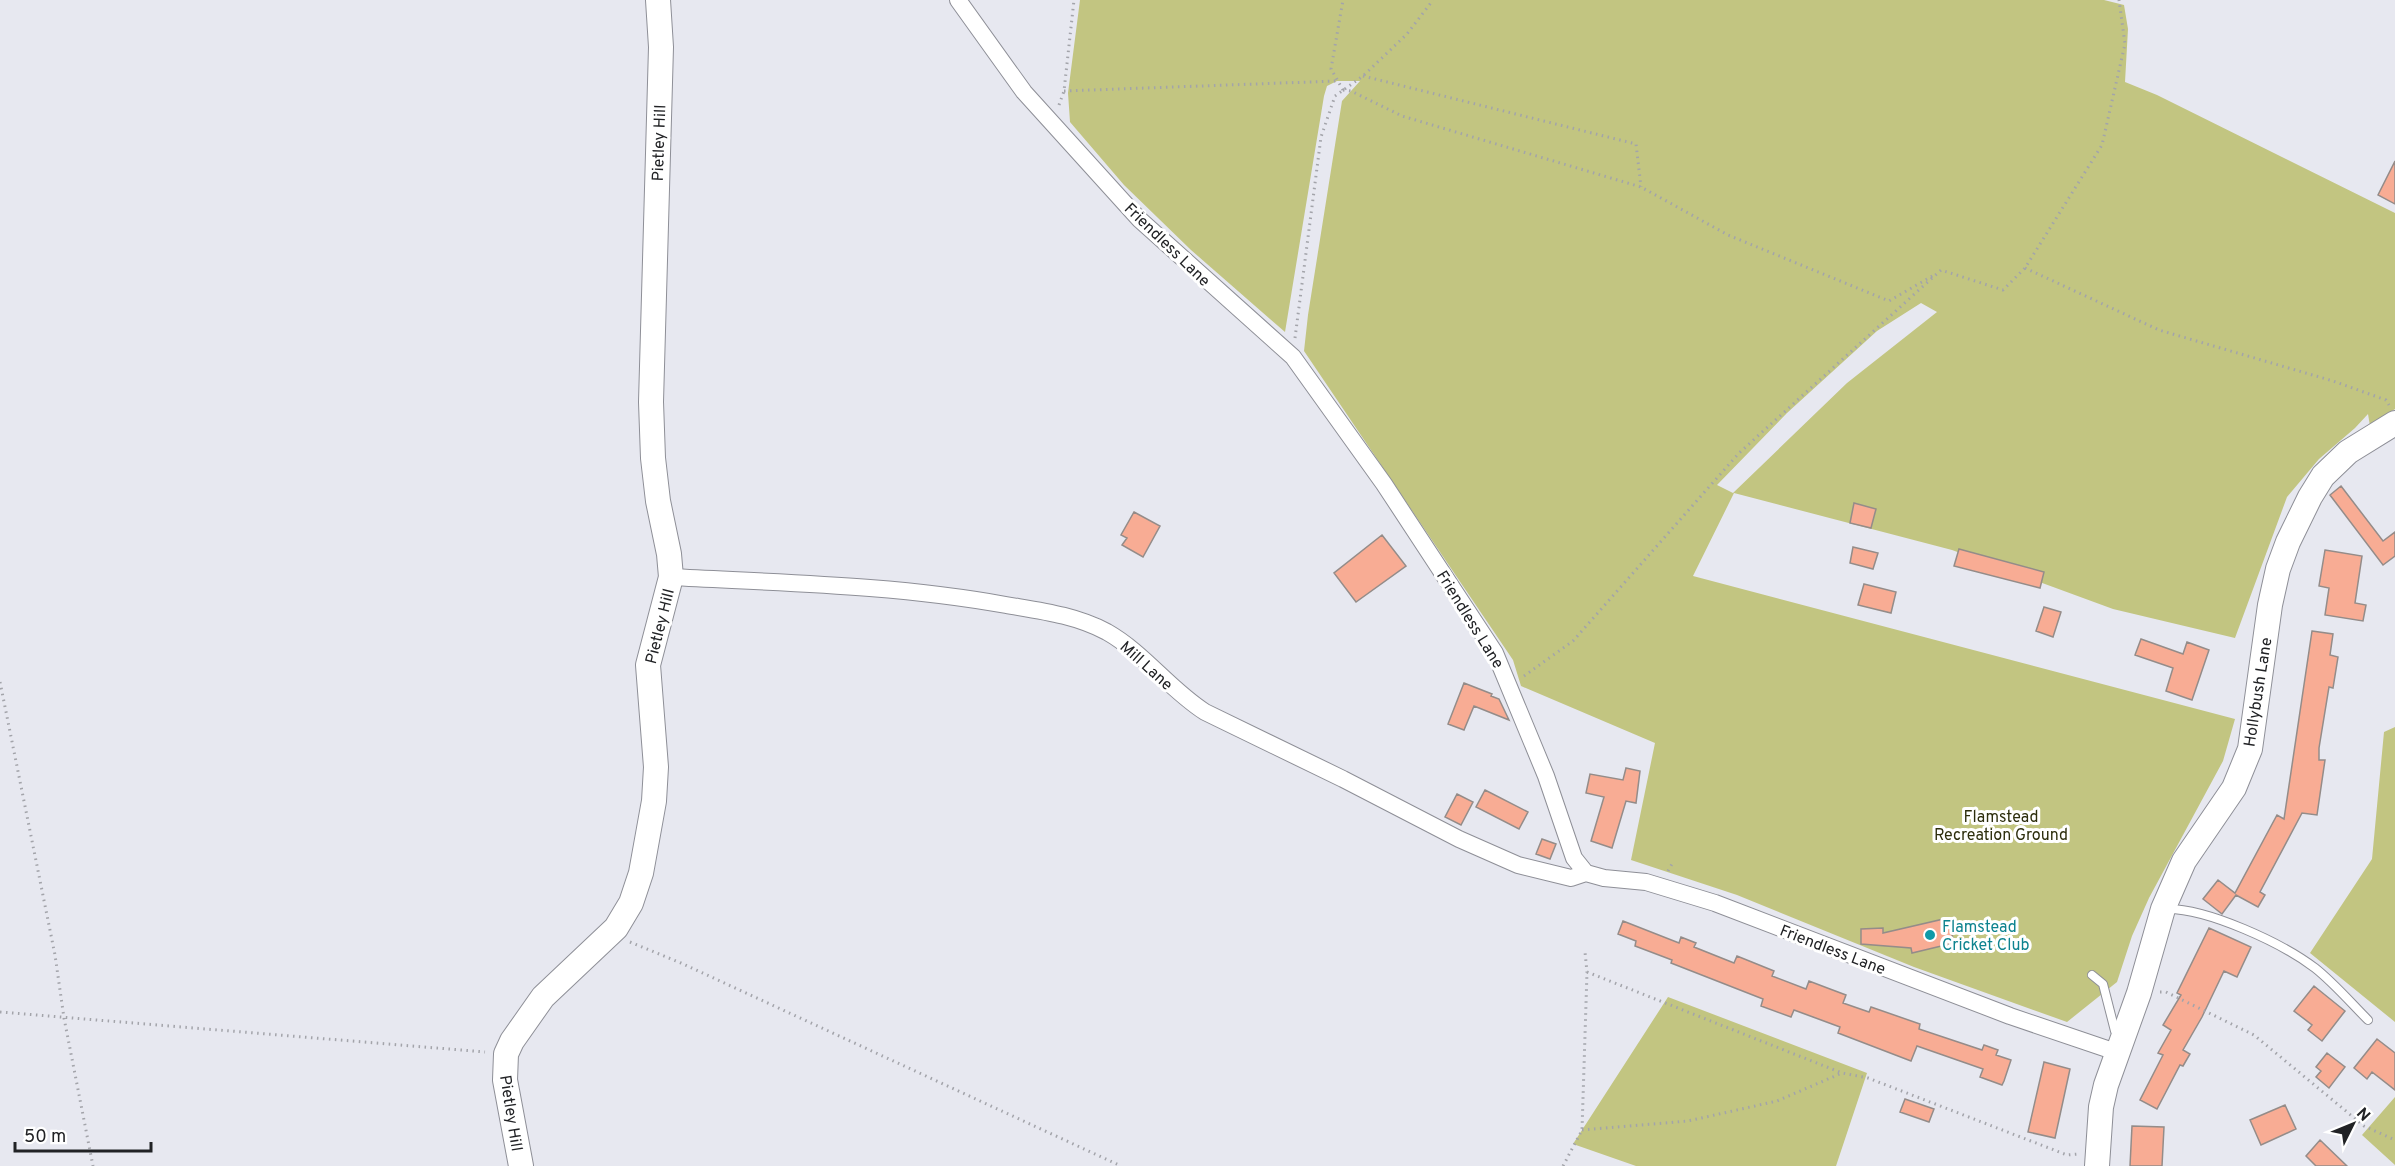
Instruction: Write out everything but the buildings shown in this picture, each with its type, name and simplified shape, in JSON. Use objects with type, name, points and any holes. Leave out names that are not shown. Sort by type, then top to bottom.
[{"type":"street","name":"Pietley Hill","points":[[520,1166],[505,1080],[506,1054],[512,1041],[543,997],[616,928],[631,903],[641,873],[654,801],[656,767],[648,665],[671,576],[653,458],[651,402],[661,47],[658,0]]},
{"type":"street","name":"Friendless Lane","points":[[958,0],[992,50],[1052,124],[1139,219],[1293,357],[1397,503],[1495,653],[1546,776],[1574,858],[1586,873],[1594,877],[1646,882],[1708,900],[2010,1016],[2121,1048]]},
{"type":"street","name":"Hollybush Lane","points":[[2097,1159],[2101,1107],[2106,1085],[2139,993],[2163,909],[2184,861],[2234,788],[2244,767],[2254,722],[2270,605],[2278,569],[2310,497],[2323,476],[2348,452],[2393,416]]},
{"type":"street","name":"Mill Lane","points":[[671,576],[951,595],[1061,615],[1086,622],[1122,642],[1184,698],[1205,712],[1459,839],[1518,865],[1571,878],[1586,873]]},
{"type":"lane","points":[[2163,909],[2182,908],[2212,916],[2287,950],[2316,969],[2368,1020]]},
{"type":"lane","points":[[2092,975],[2103,984],[2121,1048]]},
{"type":"path","points":[[1052,124],[1064,91],[1074,0]]},
{"type":"path","points":[[1343,0],[1331,69],[1343,90]]},
{"type":"path","points":[[1293,357],[1321,137],[1335,96],[1363,76],[1407,34],[1433,0]]},
{"type":"path","points":[[1343,90],[1351,91],[1402,116],[1641,187],[1728,235],[1889,301],[1941,270],[2003,290],[2025,268],[2102,145],[2125,44],[2119,0]]},
{"type":"path","points":[[1363,76],[1636,144],[1641,187]]},
{"type":"path","points":[[1064,91],[1338,81]]},
{"type":"path","points":[[2025,268],[2159,330],[2333,381],[2386,400],[2393,416]]},
{"type":"path","points":[[1510,686],[1573,641],[1739,453],[1941,270]]},
{"type":"path","points":[[0,682],[55,955],[64,1018],[93,1166]]},
{"type":"path","points":[[616,928],[632,944],[681,963],[1121,1166]]},
{"type":"path","points":[[1563,1166],[1582,1130],[1587,972],[1585,952]]},
{"type":"path","points":[[1587,972],[1842,1073],[1868,1078],[2067,1155],[2097,1159]]},
{"type":"path","points":[[2139,993],[2166,992],[2254,1035],[2364,1126],[2395,1140]]},
{"type":"path","points":[[0,1012],[506,1054]]},
{"type":"path","points":[[1582,1130],[1699,1119],[1777,1101],[1842,1073]]},
{"type":"green space","name":"Flamstead Recreation Ground","points":[[1080,0],[2104,0],[2124,5],[2128,29],[2125,82],[2157,95],[2395,213],[2395,409],[2370,426],[2368,414],[2319,459],[2287,497],[2235,638],[2113,609],[1952,550],[1734,493],[1693,576],[2235,719],[2223,761],[2149,898],[2132,936],[2117,982],[2067,1022],[1914,967],[1737,895],[1631,860],[1655,743],[1521,686],[1513,660],[1304,351],[1342,101],[1360,81],[1337,81],[1327,86],[1324,96],[1285,332],[1191,250],[1124,185],[1070,122],[1068,93]],"holes":[[[1921,303],[1937,312],[1847,383],[1733,493],[1717,485],[1787,413],[1877,331]]]},
{"type":"green space","points":[[2395,727],[2395,1022],[2310,953],[2372,859],[2384,732]]},
{"type":"green space","points":[[1668,997],[1867,1073],[1836,1166],[1636,1166],[1573,1144]]},
{"type":"green space","points":[[2395,1097],[2395,1165],[2362,1135]]},
{"type":"place","name":"Flamstead Cricket Club","points":[[1930,935]]}]
